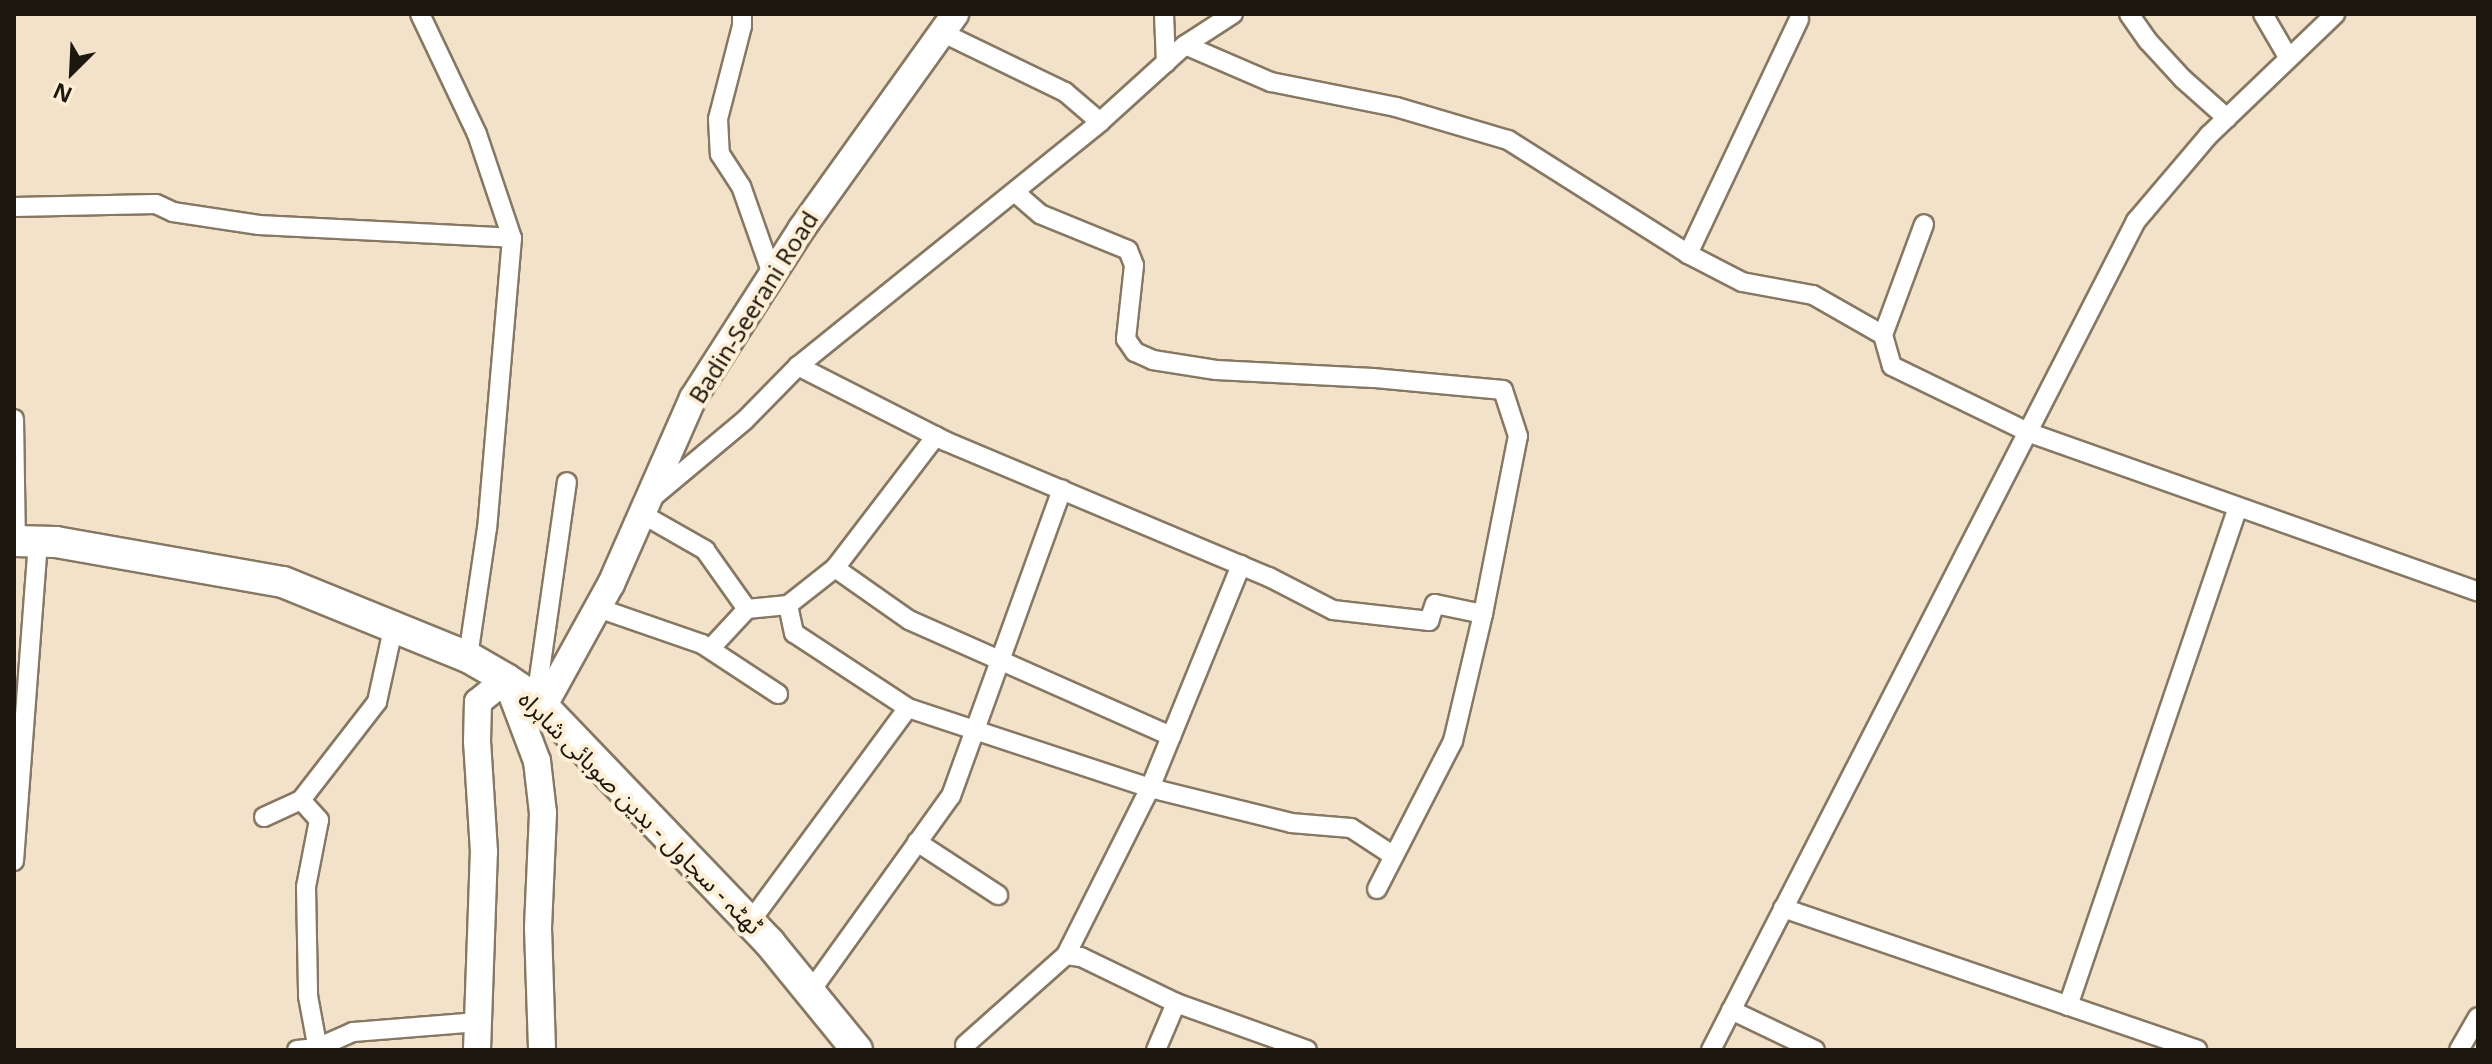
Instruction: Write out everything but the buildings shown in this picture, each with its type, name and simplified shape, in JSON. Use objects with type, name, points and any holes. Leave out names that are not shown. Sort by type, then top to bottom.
[{"type":"main road","name":"ٹھٹہ - سجاول - بدین صوبائی شاہراہ","points":[[23,541],[283,582],[468,657],[506,679],[540,703],[750,922],[857,1050]]},
{"type":"street","points":[[420,14],[477,134],[512,238],[487,528],[468,657]]},
{"type":"street","points":[[742,14],[718,119],[720,154],[741,186],[772,274]]},
{"type":"street","points":[[1164,14],[1166,63]]},
{"type":"street","points":[[747,609],[705,550],[646,506],[745,420],[798,366],[1100,122],[1185,45],[1233,14]]},
{"type":"street","points":[[2129,14],[2148,41],[2183,79],[2227,118]]},
{"type":"street","points":[[2263,14],[2288,57]]},
{"type":"street","points":[[1711,1050],[2136,221],[2227,118],[2335,14]]},
{"type":"street","points":[[1688,254],[1799,19]]},
{"type":"street","points":[[948,23],[1065,92],[1100,122]]},
{"type":"street","name":"Badin-Seerani Road","points":[[540,703],[598,608],[693,398],[772,274],[948,23]]},
{"type":"street","points":[[1185,45],[1271,82],[1396,107],[1508,140],[1688,254],[1742,282],[1813,295],[1883,335]]},
{"type":"street","points":[[1015,192],[1040,214],[1128,250],[1134,265],[1126,339],[1135,352],[1153,360],[1216,370],[1373,378],[1503,390],[1518,436],[1483,614],[1453,741],[1377,889]]},
{"type":"street","points":[[14,207],[156,204],[173,212],[259,225],[512,238]]},
{"type":"street","points":[[1924,224],[1883,335],[1892,366],[2030,433],[2478,592]]},
{"type":"street","points":[[798,366],[936,436],[1241,565],[1333,610],[1429,621],[1435,604],[1483,614]]},
{"type":"street","points":[[14,419],[23,541],[14,861]]},
{"type":"street","points":[[710,649],[747,609],[788,605],[835,568],[936,436]]},
{"type":"street","points":[[540,703],[567,482]]},
{"type":"street","points":[[810,992],[951,796],[1062,489]]},
{"type":"street","points":[[2068,1006],[2238,507]]},
{"type":"street","points":[[965,1045],[1066,955],[1150,788],[1241,565]]},
{"type":"street","points":[[835,568],[909,620],[1171,736]]},
{"type":"street","points":[[788,605],[794,633],[908,708],[1150,788],[1291,823],[1351,828],[1394,856]]},
{"type":"street","points":[[598,608],[710,649],[778,694]]},
{"type":"street","points":[[264,817],[301,800],[377,702],[394,625]]},
{"type":"street","points":[[477,1050],[484,852],[477,742],[478,702],[506,679],[537,761],[543,813],[538,928],[542,1050]]},
{"type":"street","points":[[750,922],[908,708]]},
{"type":"street","points":[[301,800],[319,820],[306,887],[308,996],[318,1049]]},
{"type":"street","points":[[917,842],[998,895]]},
{"type":"street","points":[[1783,908],[2197,1050]]},
{"type":"street","points":[[1066,955],[1081,957],[1176,1003],[1307,1050]]},
{"type":"street","points":[[1156,1050],[1176,1003]]},
{"type":"street","points":[[1731,1010],[1815,1050]]},
{"type":"street","points":[[2459,1050],[2478,1017]]},
{"type":"street","points":[[297,1050],[318,1049],[353,1032],[476,1022]]}]
